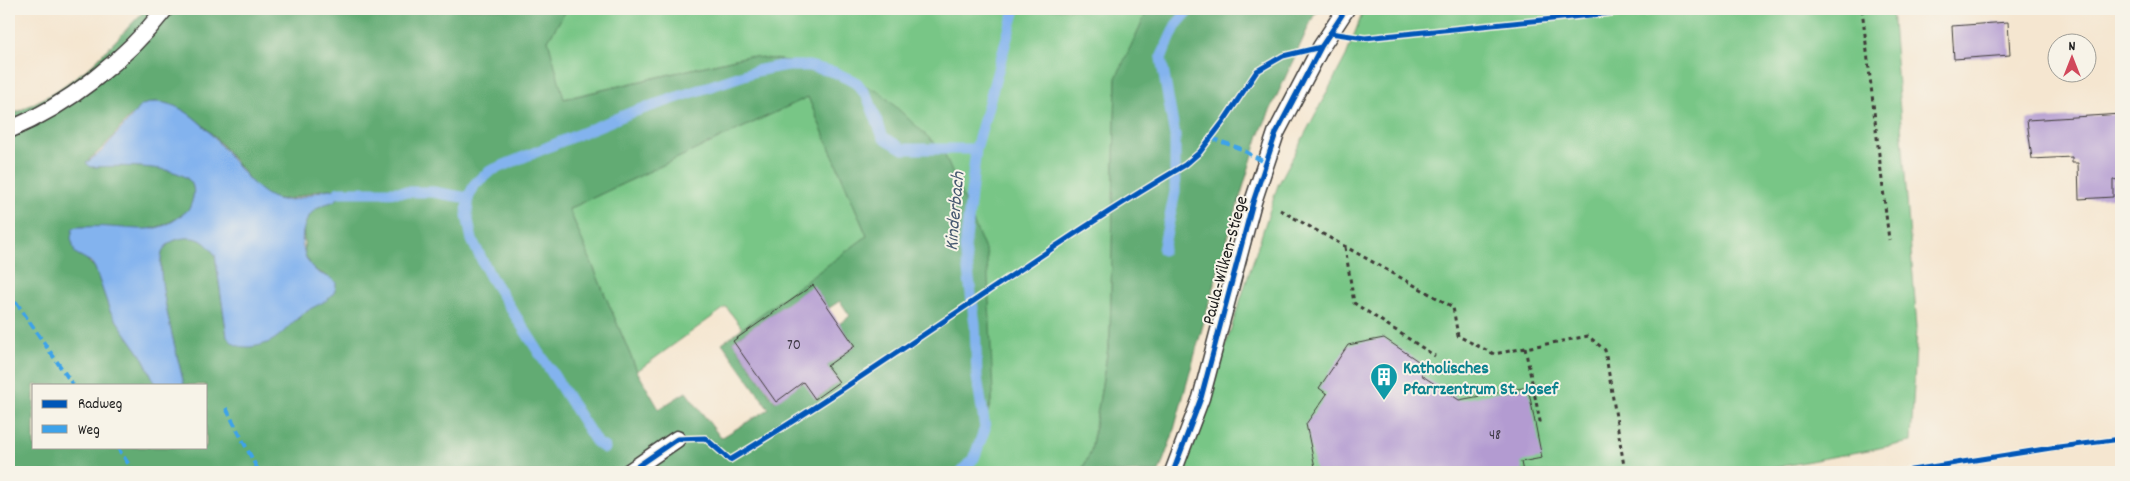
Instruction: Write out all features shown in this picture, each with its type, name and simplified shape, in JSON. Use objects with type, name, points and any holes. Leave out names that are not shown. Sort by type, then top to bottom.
[{"type":"lane","points":[[9,130],[49,111],[86,84],[120,56],[165,9]]},
{"type":"lane","name":"Paula-Wilken-Stiege","points":[[1173,472],[1201,398],[1253,202],[1276,133],[1321,47],[1346,9]]},
{"type":"lane","points":[[629,472],[677,439]]},
{"type":"path","points":[[1862,9],[1889,240]]},
{"type":"path","points":[[1253,202],[1272,206],[1453,307],[1458,336],[1494,354],[1588,336],[1605,350],[1625,472]]},
{"type":"path","points":[[1345,246],[1354,302],[1435,356]]},
{"type":"path","points":[[1525,348],[1541,426]]},
{"type":"green space","points":[[146,9],[567,9],[548,40],[564,99],[748,56],[814,64],[880,92],[943,151],[987,254],[993,394],[971,472],[9,472],[9,116],[52,94],[90,67]],"holes":[[[808,97],[867,236],[722,343],[769,409],[721,438],[686,392],[659,409],[637,371],[569,209]],[[154,102],[168,104],[180,109],[204,126],[225,148],[253,184],[266,195],[276,199],[286,199],[323,190],[331,189],[339,192],[340,195],[312,211],[303,226],[305,255],[313,269],[327,276],[297,320],[227,336],[215,255],[206,244],[197,239],[191,237],[179,238],[169,244],[162,253],[164,297],[184,384],[208,384],[208,448],[32,448],[32,384],[156,384],[143,358],[110,311],[95,268],[86,259],[78,227],[123,230],[150,229],[176,219],[189,209],[194,190],[189,180],[181,175],[157,168],[91,167],[89,159],[137,111],[145,105]],[[813,286],[829,308],[840,301],[850,316],[839,324],[855,346],[827,366],[839,382],[816,399],[803,382],[775,402],[733,341]]]},
{"type":"green space","points":[[567,9],[1148,9],[1116,79],[1110,336],[1091,451],[1081,472],[971,472],[993,394],[943,151],[748,56],[563,99],[548,40]]},
{"type":"green space","points":[[1148,9],[1320,9],[1313,17],[1259,135],[1221,260],[1172,437],[1159,472],[1081,472],[1091,451],[1110,336],[1116,78]]},
{"type":"green space","points":[[1364,9],[1892,9],[1917,327],[1911,442],[1752,472],[1184,472],[1278,185],[1346,56]]},
{"type":"green space","points":[[808,97],[867,236],[743,329],[726,307],[637,371],[569,209]]},
{"type":"water","points":[[154,102],[174,106],[193,117],[209,132],[252,183],[267,195],[288,200],[330,189],[336,190],[340,195],[336,200],[320,206],[311,214],[302,237],[305,255],[309,262],[316,271],[331,278],[336,283],[333,294],[304,313],[280,335],[268,343],[250,347],[239,346],[234,344],[227,336],[215,255],[208,246],[195,238],[178,239],[167,245],[162,253],[161,264],[164,297],[184,384],[156,384],[143,358],[110,311],[95,268],[91,262],[75,253],[71,238],[73,228],[78,227],[143,229],[161,227],[189,209],[194,190],[189,180],[181,175],[170,171],[143,167],[91,167],[86,163],[101,152],[142,105]]},
{"type":"building","points":[[2008,22],[2010,55],[1954,59],[1952,26]]},
{"type":"building","points":[[2121,114],[2121,179],[2113,180],[2113,197],[2079,199],[2078,163],[2072,163],[2072,157],[2032,159],[2027,120]]},
{"type":"building","points":[[813,285],[855,346],[827,366],[839,382],[815,399],[803,382],[776,402],[733,341]]},
{"type":"building","name":"Katholisches Pfarrzentrum St. Josef","points":[[1384,338],[1427,367],[1421,375],[1459,400],[1528,387],[1542,458],[1521,462],[1523,472],[1316,472],[1306,424],[1327,394],[1319,388],[1348,345]]},
{"type":"waterway","name":"Kinderbach","points":[[961,472],[974,458],[985,428],[977,377],[975,324],[965,248],[976,149],[1015,9]]},
{"type":"waterway","points":[[1163,250],[1175,192],[1175,136],[1161,58],[1176,25],[1190,9]]},
{"type":"waterway","points":[[605,448],[597,443],[490,276],[472,240],[467,215],[468,198],[475,184],[490,171],[630,113],[756,71],[781,66],[809,66],[834,72],[857,83],[868,98],[883,137],[903,149],[976,149]]},
{"type":"waterway","points":[[339,192],[433,192],[468,198]]},
{"type":"marked path","points":[[1211,138],[1239,148],[1266,163]]},
{"type":"marked path","points":[[9,292],[72,384]]},
{"type":"marked path","points":[[226,408],[259,472]]},
{"type":"marked path","points":[[118,448],[134,472]]},
{"type":"cycle path","points":[[1173,472],[1201,398],[1253,202],[1276,133],[1321,47],[1346,9]]},
{"type":"cycle path","points":[[1330,33],[1365,38],[1650,9]]},
{"type":"cycle path","points":[[629,472],[677,439],[705,438],[730,460],[845,388],[1127,200],[1185,165],[1200,152],[1223,122],[1257,71],[1283,56],[1321,47]]},
{"type":"cycle path","points":[[1899,472],[2121,439]]},
{"type":"place","name":"Katholisches Pfarrzentrum St. Josef","points":[[1384,401]]}]
